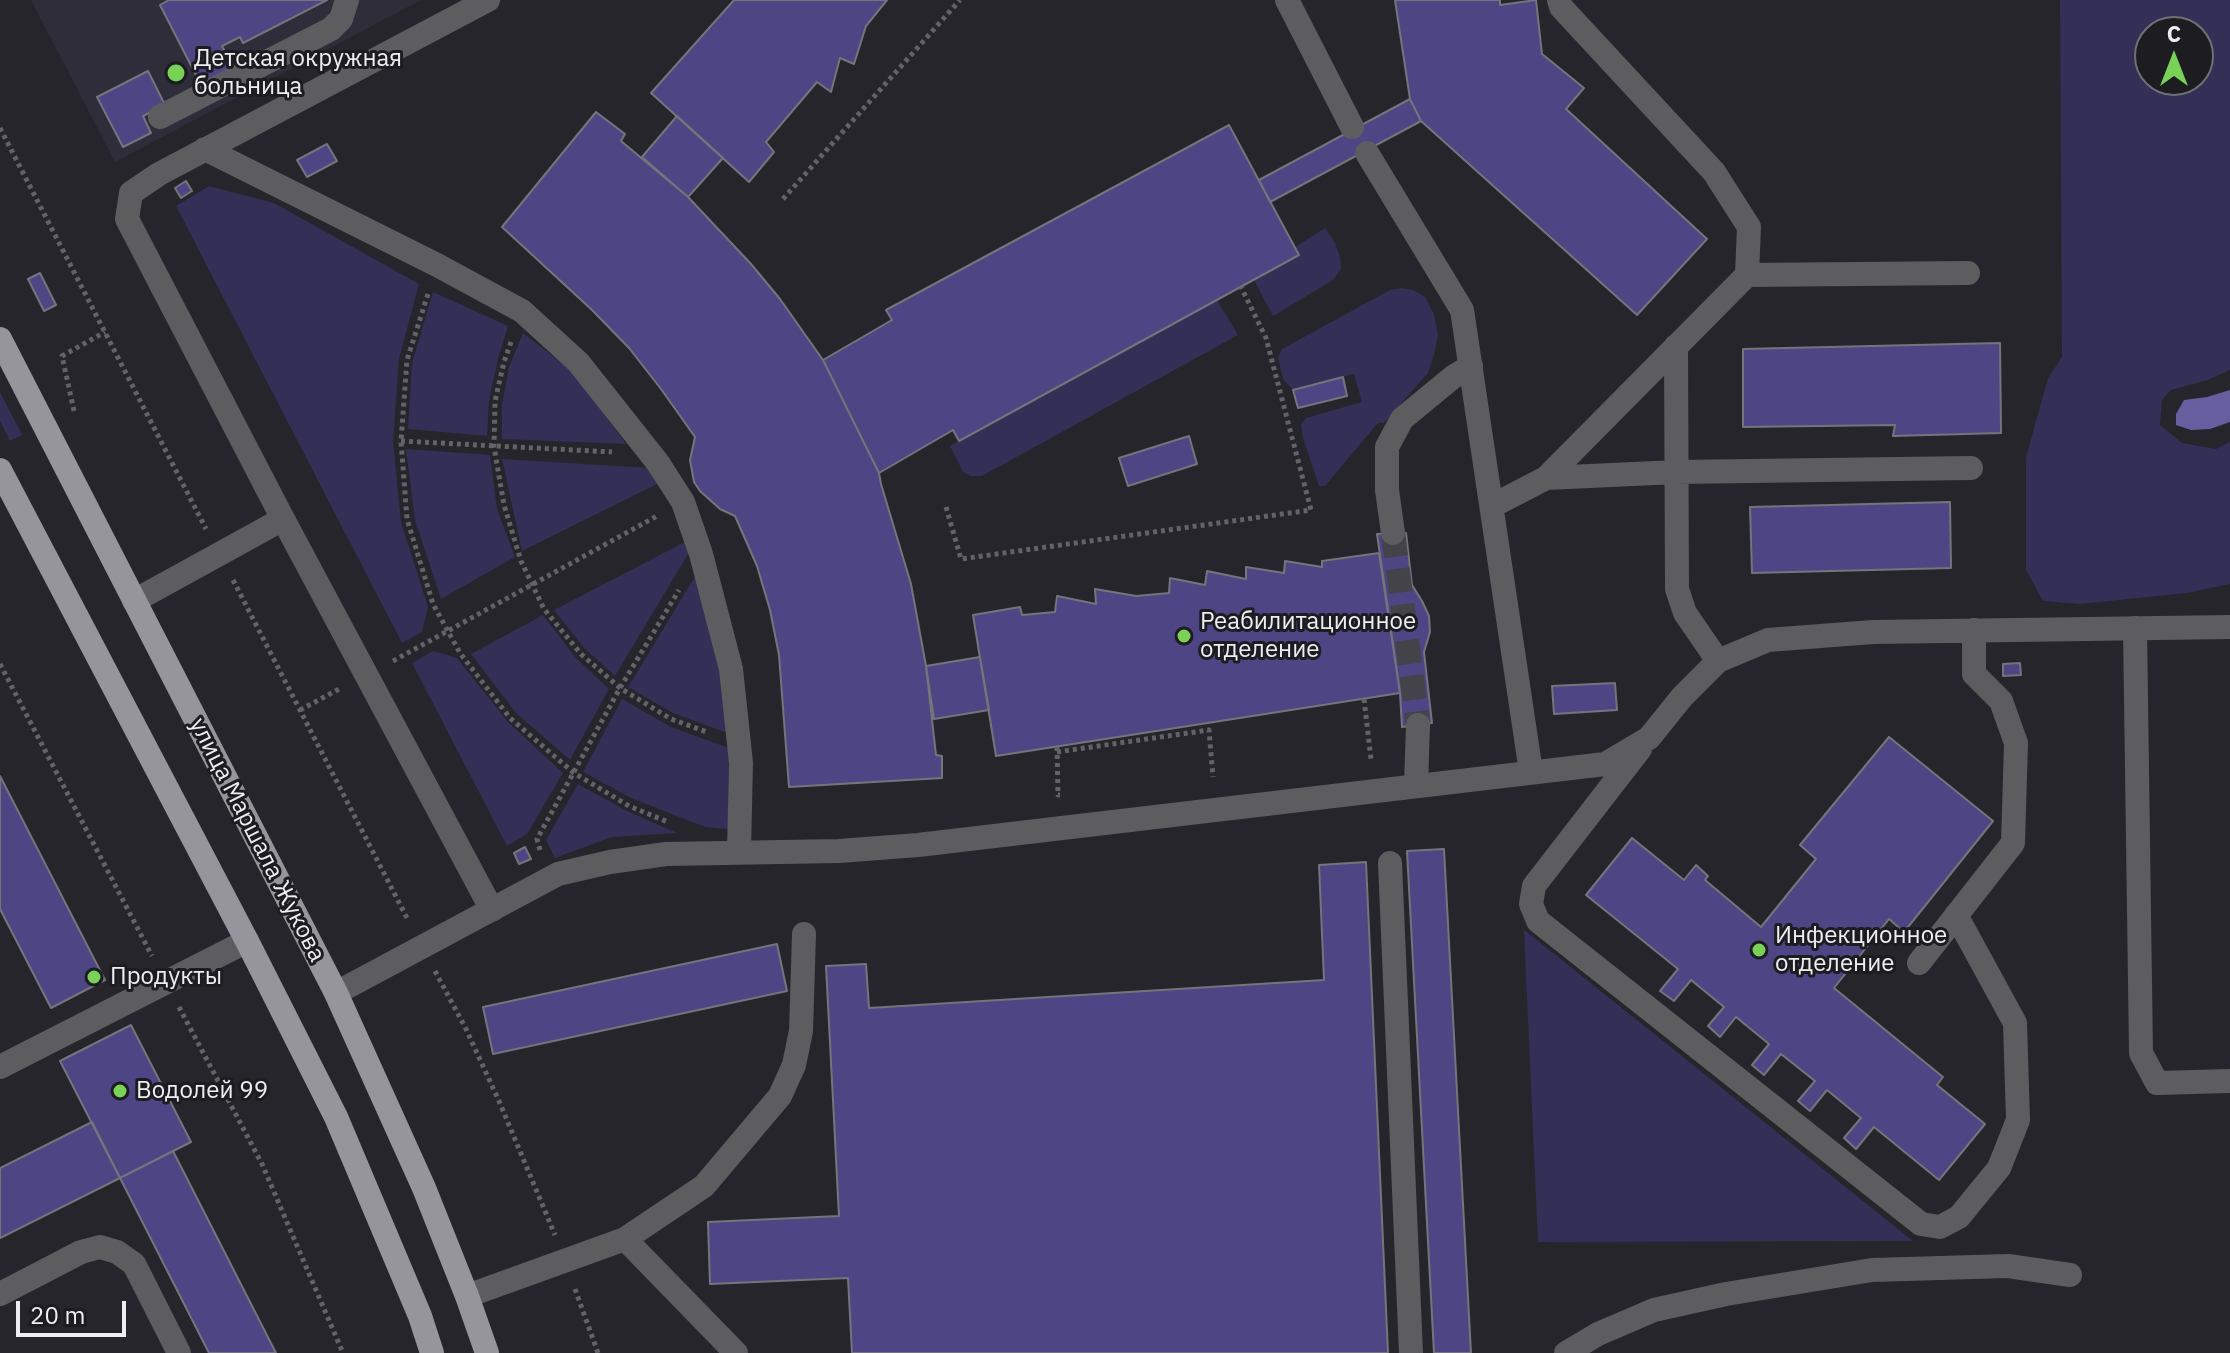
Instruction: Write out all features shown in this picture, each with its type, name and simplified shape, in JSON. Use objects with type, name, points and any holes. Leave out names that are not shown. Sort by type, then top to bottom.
[{"type":"main road","name":"улица Маршала Жукова","points":[[0,339],[336,993],[424,1188],[487,1353]]},
{"type":"main road","points":[[0,470],[336,1117],[432,1353]]},
{"type":"lane","points":[[160,117],[331,29],[341,19],[347,0]]},
{"type":"lane","points":[[488,0],[159,174],[131,193],[127,219],[492,910]]},
{"type":"lane","points":[[1287,0],[1352,127]]},
{"type":"lane","points":[[1492,506],[1546,478],[1747,275],[1749,227],[1714,172],[1561,7],[1559,0]]},
{"type":"lane","points":[[205,149],[522,311],[578,362],[651,454],[683,502],[701,554],[731,669],[741,763],[739,851]]},
{"type":"lane","points":[[1367,153],[1462,310],[1531,772]]},
{"type":"lane","points":[[1747,275],[1968,273]]},
{"type":"lane","points":[[1676,346],[1677,589],[1685,613],[1718,661]]},
{"type":"lane","points":[[1393,533],[1387,490],[1387,447],[1402,419],[1471,366]]},
{"type":"lane","points":[[1546,478],[1677,472],[1971,468]]},
{"type":"lane","points":[[134,601],[283,519]]},
{"type":"lane","points":[[1956,915],[2015,1023],[2018,1120],[1999,1168],[1959,1217],[1940,1227],[1921,1224],[1538,921],[1531,904],[1534,886],[1682,697],[1718,661],[1768,640],[1873,632],[2230,627]]},
{"type":"lane","points":[[2135,628],[2141,1053],[2157,1083],[2230,1081]]},
{"type":"lane","points":[[1919,963],[2013,843],[2016,743],[2001,701],[1974,674],[1974,630]]},
{"type":"lane","points":[[1416,786],[1418,725]]},
{"type":"lane","points":[[336,993],[558,874],[610,862],[666,854],[839,851],[918,845],[1605,764],[1649,738]]},
{"type":"lane","points":[[1390,863],[1411,1353]]},
{"type":"lane","points":[[467,1296],[625,1239],[704,1186],[780,1096],[794,1065],[801,1031],[804,934]]},
{"type":"lane","points":[[0,1067],[247,941]]},
{"type":"lane","points":[[625,1239],[736,1353]]},
{"type":"lane","points":[[0,1294],[81,1252],[100,1247],[117,1252],[134,1264],[179,1353]]},
{"type":"lane","points":[[1566,1353],[1598,1334],[1654,1310],[1726,1294],[1872,1270],[2008,1266],[2070,1275]]},
{"type":"path","points":[[783,199],[960,0]]},
{"type":"path","points":[[0,128],[466,1029],[565,1261],[598,1353]]},
{"type":"path","points":[[437,265],[407,360],[401,441],[407,519],[433,604],[460,653],[510,718],[574,773],[629,806],[672,824]]},
{"type":"path","points":[[946,507],[961,559],[1311,510],[1266,338],[1241,287]]},
{"type":"path","points":[[522,311],[504,362],[495,401],[494,447],[504,505],[521,561],[544,609],[581,654],[620,688],[671,719],[739,743]]},
{"type":"path","points":[[401,441],[651,454]]},
{"type":"path","points":[[300,710],[683,502]]},
{"type":"path","points":[[541,852],[537,839],[620,688],[701,554]]},
{"type":"path","points":[[1358,760],[1371,759],[1364,699]]},
{"type":"path","points":[[1073,794],[1058,795],[1057,749],[1209,730],[1213,777],[1198,779]]},
{"type":"shaded area","name":"Детская окружная больница","points":[[31,0],[421,0],[115,162]]},
{"type":"shaded area","points":[[2060,0],[2230,0],[2230,370],[2208,380],[2171,390],[2162,400],[2160,425],[2182,443],[2216,449],[2230,442],[2230,584],[2187,593],[2080,604],[2043,601],[2026,570],[2026,457],[2048,378],[2062,357]]},
{"type":"shaded area","points":[[209,186],[274,203],[419,284],[399,359],[393,441],[401,522],[428,607],[422,632],[402,643],[176,206]]},
{"type":"shaded area","points":[[1325,228],[1335,243],[1341,269],[1333,280],[1273,316],[1254,280],[1298,255],[1295,247]]},
{"type":"shaded area","points":[[1402,288],[1425,297],[1434,314],[1438,335],[1428,373],[1384,423],[1378,423],[1325,486],[1319,486],[1301,424],[1306,418],[1362,402],[1354,374],[1293,390],[1283,379],[1278,357],[1282,349],[1390,290]]},
{"type":"shaded area","points":[[433,292],[508,326],[489,401],[487,436],[408,429],[412,363]]},
{"type":"shaded area","points":[[1217,300],[1238,335],[982,476],[963,472],[950,446]]},
{"type":"shaded area","points":[[523,333],[571,370],[626,444],[502,439],[502,405],[509,367]]},
{"type":"shaded area","points":[[2230,390],[2230,422],[2210,429],[2191,430],[2176,425],[2176,414],[2184,400]]},
{"type":"shaded area","points":[[0,392],[22,435],[10,441],[0,421]]},
{"type":"shaded area","points":[[406,449],[490,455],[497,509],[515,557],[441,599],[415,520]]},
{"type":"shaded area","points":[[502,459],[650,468],[657,484],[522,551]]},
{"type":"shaded area","points":[[687,541],[690,551],[615,676],[585,649],[554,610]]},
{"type":"shaded area","points":[[699,570],[723,672],[730,734],[673,713],[628,687]]},
{"type":"shaded area","points":[[543,615],[576,658],[609,689],[570,760],[516,713],[471,654]]},
{"type":"shaded area","points":[[433,651],[457,658],[508,722],[563,773],[527,834],[507,846],[412,663]]},
{"type":"shaded area","points":[[622,699],[671,727],[729,748],[728,829],[705,827],[631,798],[583,772]]},
{"type":"shaded area","points":[[578,784],[627,811],[677,833],[612,837],[555,858],[546,840]]},
{"type":"shaded area","points":[[1524,930],[1532,936],[1913,1241],[1538,1242]]},
{"type":"building","points":[[169,0],[327,0],[243,43],[240,37],[222,46],[234,69],[201,85],[160,5]]},
{"type":"building","points":[[734,0],[887,0],[866,26],[854,64],[840,58],[831,92],[817,82],[766,142],[774,152],[749,182],[651,93]]},
{"type":"building","points":[[1395,0],[1500,0],[1500,5],[1536,0],[1542,54],[1584,88],[1566,109],[1707,239],[1637,315],[1421,121],[1410,99]]},
{"type":"building","points":[[148,71],[165,105],[143,116],[151,133],[123,147],[97,97]]},
{"type":"building","points":[[1410,99],[1421,121],[1270,202],[1259,180]]},
{"type":"building","points":[[596,112],[625,134],[621,141],[688,197],[751,264],[823,360],[879,473],[911,584],[926,666],[936,755],[942,756],[942,778],[789,787],[779,655],[770,610],[757,566],[735,516],[720,509],[694,482],[690,460],[695,437],[629,348],[502,227]]},
{"type":"building","points":[[677,116],[723,158],[688,197],[642,157]]},
{"type":"building","points":[[1229,125],[1299,255],[959,441],[953,430],[879,473],[823,360],[892,320],[886,310]]},
{"type":"building","points":[[327,144],[337,161],[307,177],[297,160]]},
{"type":"building","points":[[186,181],[192,191],[181,198],[175,188]]},
{"type":"building","points":[[40,273],[56,305],[44,311],[28,279]]},
{"type":"building","points":[[2000,343],[2001,433],[1893,436],[1895,425],[1743,427],[1743,349]]},
{"type":"building","points":[[1343,377],[1347,396],[1298,408],[1293,390]]},
{"type":"building","points":[[1189,436],[1197,464],[1128,486],[1119,458]]},
{"type":"building","points":[[1950,502],[1951,568],[1752,573],[1750,507]]},
{"type":"building","points":[[1406,533],[1412,585],[1429,616],[1430,632],[1424,652],[1432,723],[1402,727],[1377,534]]},
{"type":"building","name":"Реабилитационное отделение","points":[[1379,553],[1400,693],[996,756],[973,615],[1020,607],[1022,615],[1055,612],[1057,596],[1096,604],[1095,589],[1136,596],[1169,593],[1170,578],[1205,585],[1207,571],[1246,579],[1246,567],[1284,573],[1285,561],[1322,567],[1322,561]]},
{"type":"building","points":[[980,657],[989,710],[934,719],[926,666]]},
{"type":"building","points":[[2020,663],[2021,675],[2003,676],[2003,664]]},
{"type":"building","points":[[1615,683],[1617,710],[1554,714],[1552,686]]},
{"type":"building","name":"Инфекционное отделение","points":[[1889,737],[1993,821],[1904,932],[1889,919],[1834,988],[1943,1077],[1937,1085],[1985,1124],[1939,1180],[1874,1127],[1856,1149],[1844,1138],[1861,1118],[1827,1090],[1810,1111],[1798,1101],[1815,1081],[1781,1054],[1764,1075],[1752,1065],[1769,1044],[1736,1017],[1720,1037],[1708,1026],[1724,1007],[1691,980],[1674,1001],[1660,991],[1678,969],[1586,895],[1632,838],[1684,880],[1696,865],[1708,876],[1705,880],[1761,927],[1816,859],[1800,845]]},
{"type":"building","points":[[0,776],[105,980],[51,1008],[0,909]]},
{"type":"building","points":[[525,847],[531,859],[519,864],[514,853]]},
{"type":"building","points":[[1444,849],[1471,1353],[1434,1353],[1407,851]]},
{"type":"building","points":[[1366,862],[1388,1353],[852,1353],[848,1278],[710,1284],[708,1222],[839,1216],[826,966],[866,964],[869,1008],[1324,980],[1319,865]]},
{"type":"building","points":[[777,944],[787,991],[493,1054],[483,1007]]},
{"type":"building","name":"Водолей 99","points":[[131,1025],[191,1142],[120,1178],[60,1061]]},
{"type":"building","points":[[92,1122],[120,1178],[0,1238],[0,1168]]},
{"type":"building","points":[[173,1151],[276,1353],[209,1353],[120,1178]]},
{"type":"tunnel","points":[[1393,533],[1418,725]]},
{"type":"place","name":"Детская окружная больница","points":[[176,73]]},
{"type":"place","name":"Реабилитационное отделение","points":[[1184,636]]},
{"type":"place","name":"Инфекционное отделение","points":[[1759,950]]},
{"type":"place","name":"Продукты","points":[[94,977]]},
{"type":"place","name":"Водолей 99","points":[[120,1091]]}]
